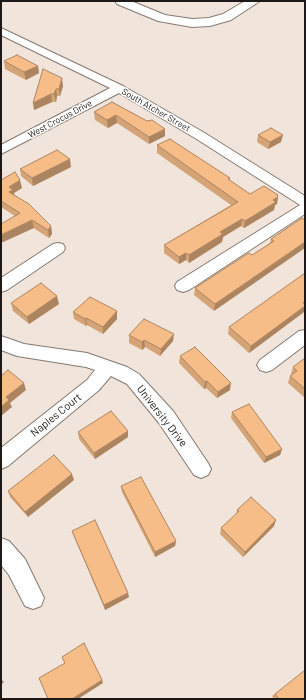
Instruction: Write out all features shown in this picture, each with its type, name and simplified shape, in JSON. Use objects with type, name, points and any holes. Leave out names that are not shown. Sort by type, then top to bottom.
[{"type":"street","points":[[121,1],[162,18],[184,22],[210,22],[234,14],[254,1]]},
{"type":"street","name":"South Atcher Street","points":[[1,31],[119,88],[199,135],[305,202]]},
{"type":"street","name":"West Crocus Drive","points":[[1,150],[119,88]]},
{"type":"street","points":[[183,286],[305,208]]},
{"type":"street","points":[[1,286],[58,248]]},
{"type":"street","points":[[266,365],[305,336]]},
{"type":"street","name":"University Drive","points":[[1,343],[23,351],[86,360],[108,367],[133,379],[166,418],[201,469]]},
{"type":"street","name":"Naples Court","points":[[1,460],[93,384],[108,367]]},
{"type":"street","points":[[1,549],[16,568],[33,598]]},
{"type":"building","points":[[17,55],[38,66],[24,72],[4,61]]},
{"type":"building","points":[[43,69],[62,78],[59,89],[56,89],[54,94],[33,103]]},
{"type":"building","points":[[112,102],[147,121],[152,120],[165,129],[149,137],[116,115],[107,120],[94,112]]},
{"type":"building","points":[[271,128],[283,135],[270,142],[258,135]]},
{"type":"building","points":[[170,139],[230,178],[228,179],[250,194],[264,186],[278,195],[278,197],[273,200],[276,202],[245,221],[242,219],[220,232],[223,234],[189,255],[186,253],[179,257],[164,245],[238,202],[157,145]]},
{"type":"building","points":[[57,150],[70,159],[32,178],[20,169]]},
{"type":"building","points":[[15,172],[20,180],[9,187],[13,190],[9,192],[29,204],[51,226],[48,230],[32,220],[1,235],[1,224],[20,213],[1,201],[1,180]]},
{"type":"building","points":[[302,218],[305,220],[305,242],[215,304],[195,288],[249,253],[252,255],[274,241],[271,239]]},
{"type":"building","points":[[305,273],[305,301],[303,303],[305,306],[251,346],[229,327]]},
{"type":"building","points":[[41,283],[57,296],[27,317],[11,303]]},
{"type":"building","points":[[90,297],[117,311],[103,327],[73,312]]},
{"type":"building","points":[[144,319],[174,334],[161,349],[144,340],[142,342],[129,335]]},
{"type":"building","points":[[195,347],[231,383],[218,392],[207,381],[205,382],[180,356]]},
{"type":"building","points":[[305,358],[305,389],[290,376],[297,371],[293,367]]},
{"type":"building","points":[[8,370],[24,383],[6,397],[9,400],[1,407],[1,376]]},
{"type":"building","points":[[249,404],[282,449],[266,457],[232,412]]},
{"type":"building","points":[[111,411],[128,431],[94,453],[78,432]]},
{"type":"building","points":[[54,455],[72,474],[25,512],[8,491]]},
{"type":"building","points":[[141,477],[176,541],[155,552],[121,486]]},
{"type":"building","points":[[251,497],[276,520],[245,552],[221,528]]},
{"type":"building","points":[[95,520],[128,593],[104,605],[72,531]]},
{"type":"building","points":[[84,643],[102,680],[72,699],[48,699],[39,678],[65,663],[62,657]]},
{"type":"building","points":[[305,670],[305,699],[279,699],[275,694]]}]
